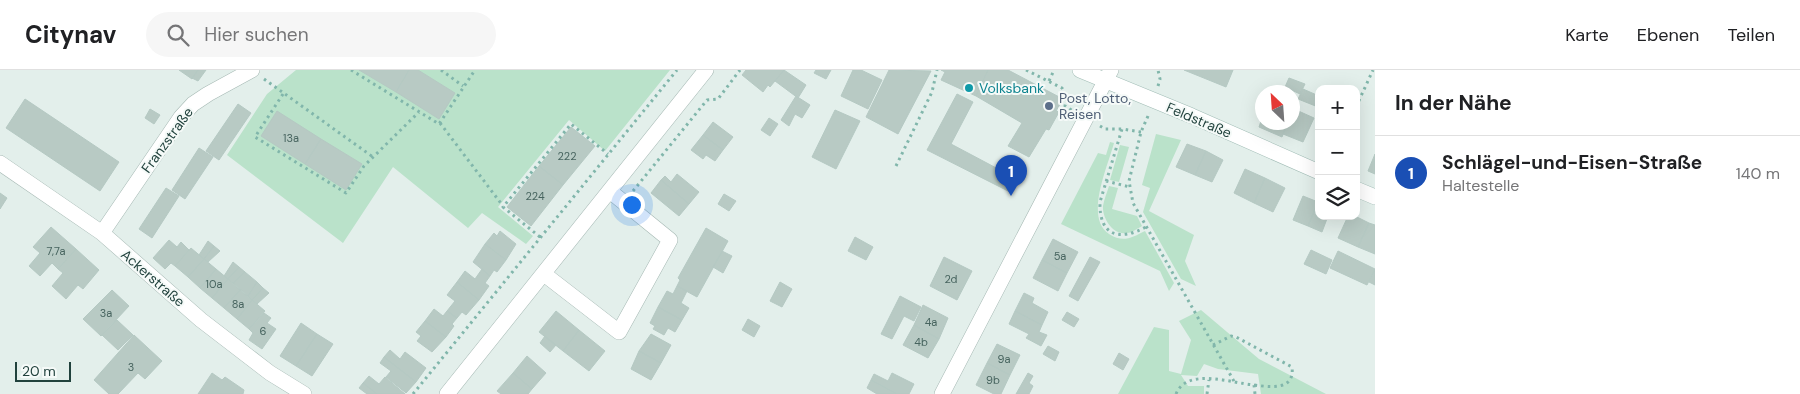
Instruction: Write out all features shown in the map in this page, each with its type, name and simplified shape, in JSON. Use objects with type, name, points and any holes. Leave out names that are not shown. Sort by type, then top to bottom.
[{"type":"street","name":"Franzstraße","points":[[102,233],[181,117],[193,104],[252,70]]},
{"type":"street","points":[[447,394],[611,192],[706,70]]},
{"type":"street","name":"Feldstraße","points":[[1080,70],[1108,76],[1192,116],[1315,170]]},
{"type":"street","points":[[942,394],[1108,76]]},
{"type":"street","name":"Ackerstraße","points":[[0,163],[102,233],[201,320],[270,373],[304,394]]},
{"type":"street","points":[[1360,190],[1375,197]]},
{"type":"street","points":[[544,274],[619,332],[670,240],[611,192]]},
{"type":"path","points":[[252,70],[373,157]]},
{"type":"path","points":[[351,70],[418,112],[440,123],[503,207],[540,238]]},
{"type":"path","points":[[441,70],[463,86]]},
{"type":"path","points":[[440,123],[475,70]]},
{"type":"path","points":[[413,394],[677,70]]},
{"type":"path","points":[[624,203],[707,100],[718,99],[740,70]]},
{"type":"path","points":[[896,166],[932,92],[937,70]]},
{"type":"path","points":[[1026,70],[1062,88],[1067,96],[1065,106]]},
{"type":"path","points":[[1049,81],[1054,70]]},
{"type":"path","points":[[1158,70],[1160,79]]},
{"type":"path","points":[[1360,98],[1373,70]]},
{"type":"path","points":[[283,94],[255,137],[346,194],[364,166],[418,112]]},
{"type":"path","points":[[503,207],[571,124],[608,154]]},
{"type":"path","points":[[1105,129],[1141,132],[1129,181],[1133,203],[1235,383]]},
{"type":"path","points":[[1122,130],[1106,181],[1100,211],[1104,225],[1110,232],[1119,236],[1129,236],[1146,227]]},
{"type":"path","points":[[1106,181],[1130,187]]},
{"type":"path","points":[[1176,394],[1186,381],[1209,380],[1280,387],[1286,385],[1290,380],[1292,367],[1236,337],[1231,336],[1213,345]]},
{"type":"path","points":[[1208,394],[1209,380]]},
{"type":"path","points":[[1254,385],[1255,394]]},
{"type":"green space","points":[[296,70],[670,70],[605,151],[569,120],[498,207],[533,236],[526,244],[482,213],[468,228],[393,167],[343,243],[227,155],[267,94]]},
{"type":"green space","points":[[1156,134],[1181,140],[1149,211],[1194,235],[1185,261],[1196,286],[1181,279],[1143,212],[1150,188],[1142,185]]},
{"type":"green space","points":[[1110,142],[1114,143],[1100,191],[1098,216],[1102,226],[1114,237],[1123,239],[1145,231],[1174,283],[1169,291],[1160,271],[1061,224],[1098,153],[1106,155]]},
{"type":"green space","points":[[1120,145],[1129,147],[1119,182],[1110,180]]},
{"type":"green space","points":[[1109,186],[1118,188],[1112,209],[1137,216],[1142,226],[1131,232],[1122,233],[1117,232],[1109,225],[1104,216],[1103,206]]},
{"type":"green space","points":[[1201,310],[1259,359],[1326,394],[1261,394],[1258,374],[1218,369],[1204,364],[1197,376],[1181,375],[1188,386],[1204,386],[1204,394],[1118,394],[1154,327],[1169,330],[1169,371],[1181,374],[1191,340],[1179,321]]},
{"type":"building","points":[[179,70],[198,70],[192,79]]},
{"type":"building","points":[[198,70],[206,70],[198,81],[192,78]]},
{"type":"building","points":[[359,70],[409,70],[396,92]]},
{"type":"building","points":[[409,70],[418,70],[455,93],[439,119],[396,92]]},
{"type":"building","points":[[746,70],[784,70],[770,87],[768,85],[763,92],[742,75]]},
{"type":"building","points":[[784,70],[806,85],[798,98],[775,81]]},
{"type":"building","points":[[816,70],[831,70],[826,79],[814,73]]},
{"type":"building","points":[[853,70],[861,70],[882,80],[868,109],[841,96]]},
{"type":"building","points":[[889,70],[931,71],[898,134],[866,117]]},
{"type":"building","name":"Volksbank","points":[[941,70],[988,70],[976,96],[941,80],[945,72]]},
{"type":"building","points":[[988,70],[1008,70],[1063,99],[1056,111],[1059,112],[1049,130],[1046,129],[1029,157],[1008,146],[1022,123],[976,96]]},
{"type":"building","points":[[1184,70],[1233,70],[1226,87]]},
{"type":"building","points":[[1289,78],[1305,84],[1300,94],[1300,85],[1286,85]]},
{"type":"building","points":[[1303,89],[1315,94],[1315,106],[1300,100]]},
{"type":"building","points":[[957,94],[973,102],[951,144],[1017,179],[1010,192],[927,150]]},
{"type":"building","points":[[796,96],[810,105],[802,118],[795,114],[789,126],[781,120]]},
{"type":"building","points":[[25,99],[119,162],[100,191],[6,128]]},
{"type":"building","points":[[238,104],[251,113],[219,160],[206,151]]},
{"type":"building","points":[[150,109],[160,115],[154,124],[145,118]]},
{"type":"building","points":[[835,110],[860,121],[836,169],[812,157]]},
{"type":"building","points":[[277,111],[321,139],[305,164],[261,136]]},
{"type":"building","points":[[1300,112],[1314,118],[1303,142],[1283,134],[1285,130],[1300,130]]},
{"type":"building","points":[[769,118],[778,124],[770,136],[761,130]]},
{"type":"building","points":[[713,122],[733,137],[723,150],[703,135]]},
{"type":"building","points":[[571,127],[595,146],[563,185],[539,166]]},
{"type":"building","points":[[1266,130],[1285,130],[1282,137]]},
{"type":"building","points":[[703,135],[723,150],[715,161],[706,155],[703,159],[691,150]]},
{"type":"building","points":[[321,139],[362,164],[346,190],[305,164]]},
{"type":"building","points":[[1187,144],[1206,151],[1195,175],[1176,167]]},
{"type":"building","points":[[199,148],[213,157],[185,199],[172,190]]},
{"type":"building","points":[[1206,151],[1223,160],[1212,182],[1195,175]]},
{"type":"building","points":[[1375,154],[1375,174],[1368,171]]},
{"type":"building","points":[[539,166],[563,185],[531,226],[507,207]]},
{"type":"building","points":[[1245,169],[1265,178],[1254,203],[1234,193]]},
{"type":"building","points":[[677,174],[699,192],[689,204],[661,180],[665,176],[671,182]]},
{"type":"building","points":[[1265,178],[1285,188],[1273,212],[1254,203]]},
{"type":"building","points":[[661,180],[689,204],[679,216],[651,193]]},
{"type":"building","points":[[166,188],[179,196],[152,238],[139,229]]},
{"type":"building","points":[[0,193],[7,198],[0,209]]},
{"type":"building","points":[[724,194],[736,201],[729,211],[718,204]]},
{"type":"building","points":[[1303,196],[1315,201],[1315,209],[1308,226],[1293,220]]},
{"type":"building","points":[[1315,209],[1315,220],[1326,220],[1322,232],[1308,226]]},
{"type":"building","points":[[1360,218],[1369,223],[1358,247],[1338,238],[1346,220]]},
{"type":"building","points":[[1369,223],[1375,225],[1375,254],[1358,247]]},
{"type":"building","points":[[51,227],[76,249],[58,269],[52,263],[40,276],[29,266],[40,253],[33,247]]},
{"type":"building","points":[[706,228],[728,241],[697,297],[677,286],[680,280],[678,278]]},
{"type":"building","points":[[500,231],[516,244],[506,260],[485,244],[494,233],[497,236]]},
{"type":"building","points":[[855,237],[873,247],[866,260],[848,251]]},
{"type":"building","points":[[1053,239],[1078,252],[1067,273],[1042,260]]},
{"type":"building","points":[[169,240],[177,247],[181,242],[189,250],[175,266],[171,263],[165,269],[153,258]]},
{"type":"building","points":[[208,241],[214,246],[204,259],[199,255]]},
{"type":"building","points":[[485,244],[506,260],[497,272],[494,270],[490,276],[473,262]]},
{"type":"building","points":[[214,246],[220,251],[208,262],[204,259]]},
{"type":"building","points":[[191,248],[204,259],[188,277],[175,266]]},
{"type":"building","points":[[76,249],[99,270],[83,289],[78,285],[66,299],[52,286],[63,273],[58,269]]},
{"type":"building","points":[[1311,250],[1332,260],[1326,274],[1304,264]]},
{"type":"building","points":[[722,251],[732,256],[723,273],[713,267]]},
{"type":"building","points":[[1338,251],[1375,269],[1367,285],[1330,268]]},
{"type":"building","points":[[944,257],[972,271],[957,300],[930,286]]},
{"type":"building","points":[[1090,257],[1100,262],[1078,301],[1069,296]]},
{"type":"building","points":[[204,259],[216,269],[200,288],[188,277]]},
{"type":"building","points":[[1042,260],[1067,273],[1058,291],[1033,278]]},
{"type":"building","points":[[233,262],[239,267],[228,279],[224,276]]},
{"type":"building","points":[[239,267],[245,272],[233,283],[228,279]]},
{"type":"building","points":[[216,269],[228,279],[212,298],[200,288]]},
{"type":"building","points":[[482,269],[490,276],[485,283],[489,286],[479,300],[457,282],[465,271],[475,279]]},
{"type":"building","points":[[1375,269],[1375,285],[1369,282]]},
{"type":"building","points":[[245,272],[257,282],[248,296],[233,283]]},
{"type":"building","points":[[228,279],[240,290],[224,308],[212,298]]},
{"type":"building","points":[[257,282],[263,288],[252,300],[248,296]]},
{"type":"building","points":[[457,282],[479,300],[466,315],[462,312],[457,318],[447,311],[455,301],[447,295]]},
{"type":"building","points":[[780,282],[792,289],[782,307],[770,301]]},
{"type":"building","points":[[677,286],[687,291],[681,303],[689,308],[682,320],[658,307],[667,291],[673,294]]},
{"type":"building","points":[[263,288],[269,293],[257,304],[252,300]]},
{"type":"building","points":[[112,290],[129,306],[101,336],[83,319]]},
{"type":"building","points":[[240,290],[252,300],[237,319],[224,308]]},
{"type":"building","points":[[1024,293],[1034,298],[1032,303],[1048,312],[1042,325],[1015,311]]},
{"type":"building","points":[[900,296],[921,307],[914,321],[904,316],[892,339],[881,334]]},
{"type":"building","points":[[252,300],[265,311],[249,329],[237,319]]},
{"type":"building","points":[[923,305],[948,318],[939,339],[914,325]]},
{"type":"building","points":[[658,307],[682,320],[675,332],[668,328],[664,335],[653,329],[655,326],[650,323]]},
{"type":"building","points":[[434,309],[443,316],[447,311],[457,318],[446,337],[425,321]]},
{"type":"building","points":[[556,311],[579,330],[563,351],[539,332]]},
{"type":"building","points":[[1015,311],[1042,325],[1039,332],[1047,335],[1041,346],[1026,338],[1029,334],[1009,324]]},
{"type":"building","points":[[1067,312],[1079,319],[1074,327],[1062,320]]},
{"type":"building","points":[[264,313],[271,318],[267,323],[276,329],[262,349],[249,340],[253,333],[249,329]]},
{"type":"building","points":[[748,319],[760,326],[754,337],[742,330]]},
{"type":"building","points":[[117,320],[133,335],[118,350],[102,335]]},
{"type":"building","points":[[425,321],[446,337],[432,352],[417,341],[421,336],[416,332]]},
{"type":"building","points":[[301,323],[317,334],[296,366],[280,356]]},
{"type":"building","points":[[914,325],[939,339],[928,358],[903,345]]},
{"type":"building","points":[[579,330],[605,351],[589,371],[563,351]]},
{"type":"building","points":[[317,334],[333,344],[312,376],[296,366]]},
{"type":"building","points":[[651,334],[671,345],[661,363],[639,351]]},
{"type":"building","points":[[134,335],[162,361],[145,379],[138,373],[118,394],[109,394],[94,380]]},
{"type":"building","points":[[545,336],[556,345],[550,352],[540,343]]},
{"type":"building","points":[[997,344],[1020,355],[1010,375],[987,363]]},
{"type":"building","points":[[1048,346],[1059,352],[1055,361],[1043,354]]},
{"type":"building","points":[[390,350],[400,359],[405,352],[426,368],[416,382],[384,357]]},
{"type":"building","points":[[639,351],[661,363],[651,380],[631,369]]},
{"type":"building","points":[[1119,353],[1129,359],[1123,370],[1113,364]]},
{"type":"building","points":[[527,356],[546,373],[532,389],[513,373]]},
{"type":"building","points":[[384,357],[416,382],[406,393],[386,377],[391,371],[380,363]]},
{"type":"building","points":[[987,363],[1010,375],[1001,394],[994,394],[976,385]]},
{"type":"building","points":[[212,373],[222,380],[225,377],[244,390],[243,394],[198,394]]},
{"type":"building","points":[[513,373],[532,389],[528,394],[501,394],[497,391]]},
{"type":"building","points":[[892,373],[914,384],[909,394],[897,394],[871,380],[874,374],[888,381]]},
{"type":"building","points":[[1028,373],[1033,376],[1029,383],[1033,386],[1029,394],[1016,394]]},
{"type":"building","points":[[369,376],[379,384],[385,377],[405,394],[377,394],[363,383]]},
{"type":"building","points":[[871,380],[897,394],[877,394],[867,388]]},
{"type":"building","points":[[363,383],[377,394],[367,394],[359,388]]},
{"type":"place","name":"Volksbank","points":[[969,88]]},
{"type":"place","name":"Post, Lotto, Reisen","points":[[1049,106]]},
{"type":"place","name":"Schlägel-und-Eisen-Straße","points":[[1011,196]]}]
